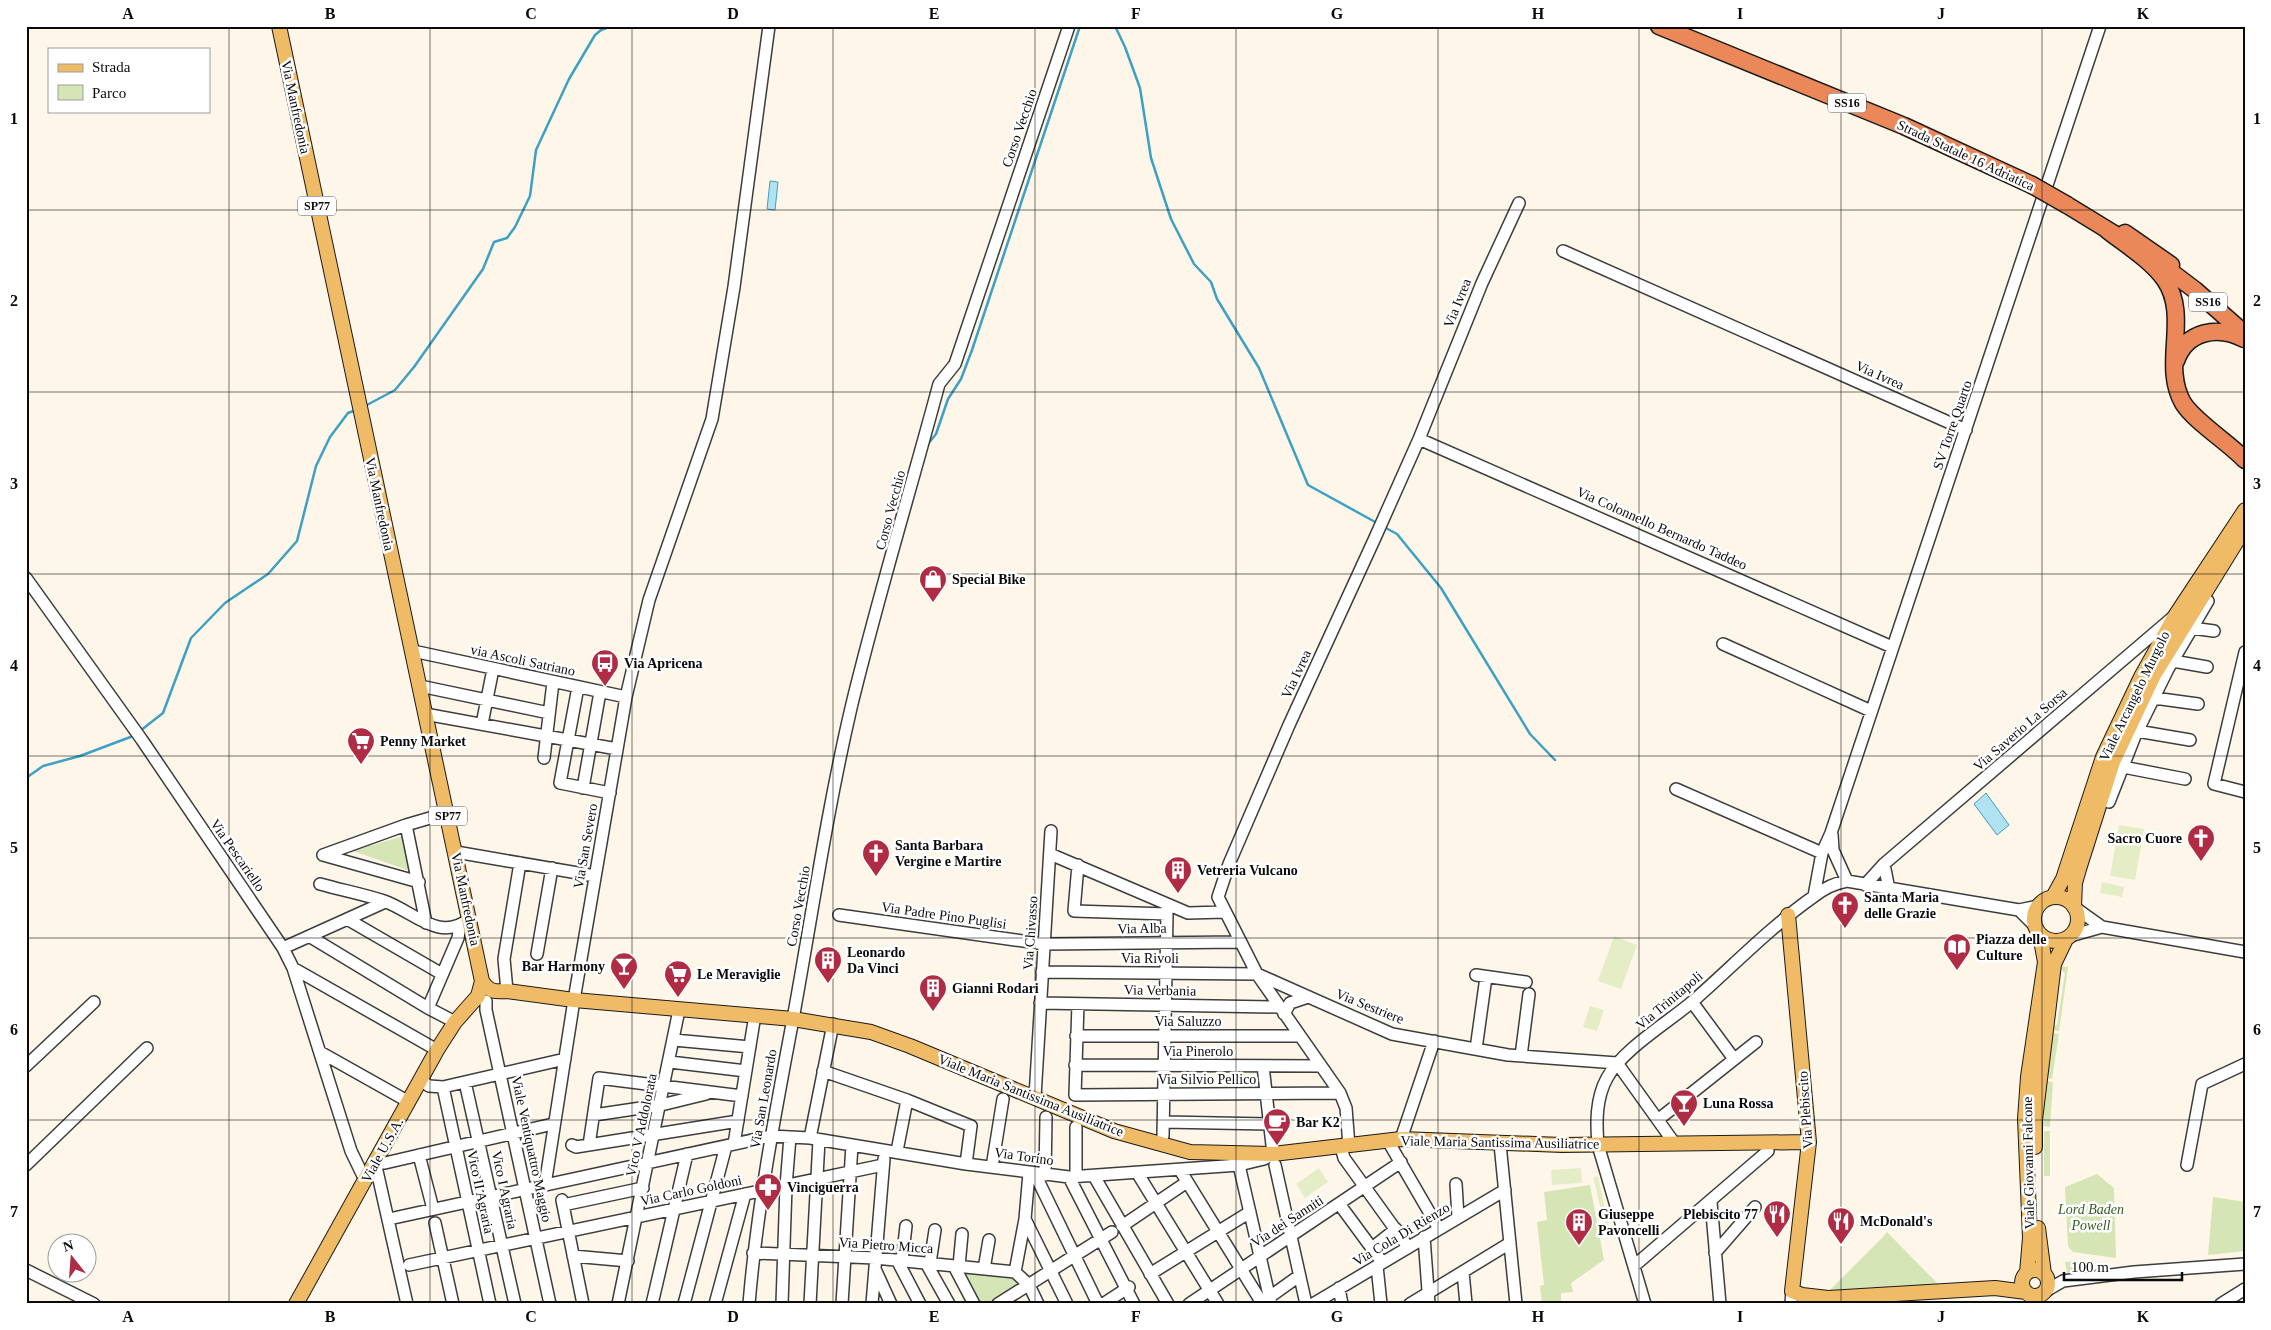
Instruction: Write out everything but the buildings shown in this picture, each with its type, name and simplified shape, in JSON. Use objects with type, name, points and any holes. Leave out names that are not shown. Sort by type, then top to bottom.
[{"type":"highway","name":"Strada Statale 16 Adriatica","points":[[1659,26],[2034,181]]},
{"type":"highway","name":"Strada Statale 16 Adriatica","points":[[1678,26],[1904,117],[1991,155],[2067,200],[2162,267],[2245,334]]},
{"type":"highway","name":"Strada Statale 16 Adriatica","points":[[2067,200],[2107,230],[2245,324]]},
{"type":"highway","points":[[2162,267],[2172,292],[2175,306],[2176,380],[2184,404],[2238,448],[2245,462]]},
{"type":"highway","points":[[2175,366],[2183,348],[2189,341],[2206,332],[2225,331],[2245,340]]},
{"type":"main road","name":"Via Manfredonia","points":[[279,26],[456,852],[465,922],[487,993]]},
{"type":"main road","name":"Viale Arcangelo Murgolo","points":[[2053,897],[2063,879],[2108,746],[2152,655],[2175,616],[2245,510]]},
{"type":"main road","name":"Viale Arcangelo Murgolo","points":[[2074,907],[2075,883],[2078,869],[2118,750],[2154,675],[2245,528]]},
{"type":"main road","points":[[2053,897],[2065,899],[2074,907],[2078,919],[2074,931],[2068,937],[2052,941],[2037,930],[2034,912],[2038,906],[2053,897]]},
{"type":"main road","name":"Via Plebiscito","points":[[1788,915],[1809,1142],[1792,1297]]},
{"type":"main road","name":"Viale Giovanni Falcone","points":[[2025,1275],[2030,1238],[2025,1119],[2028,1077],[2045,962],[2037,930]]},
{"type":"main road","name":"Viale Giovanni Falcone","points":[[2044,1274],[2038,1238],[2035,1120],[2054,964],[2068,937]]},
{"type":"main road","name":"Viale Maria Santissima Ausiliatrice","points":[[487,993],[756,1015],[833,1024],[871,1032],[1034,1097],[1114,1132],[1190,1152],[1274,1160],[1345,1146],[1394,1140],[1579,1146],[1809,1142]]},
{"type":"main road","name":"Viale U.S.A.","points":[[296,1304],[455,1022],[487,993]]},
{"type":"main road","points":[[1792,1297],[1802,1295],[1828,1298],[1995,1288],[2038,1270],[2044,1274],[2048,1281],[2045,1298],[2033,1296],[2027,1298],[1995,1288]]},
{"type":"main road","points":[[2025,1275],[2022,1285],[2027,1298]]},
{"type":"street","name":"Via San Severo","points":[[545,1185],[574,1000],[626,697],[649,600],[712,419],[734,287],[769,26]]},
{"type":"street","name":"Corso Vecchio","points":[[793,1019],[828,811],[852,706],[938,384],[954,364],[1069,26]]},
{"type":"street","name":"SV Torre Quarto","points":[[1814,896],[1822,853],[1832,833],[1892,647],[2100,26]]},
{"type":"street","name":"Via Ivrea","points":[[1345,1146],[1346,1108],[1340,1093],[1257,974],[1224,912],[1218,897],[1219,888],[1289,724],[1419,439],[1482,283],[1519,203]]},
{"type":"street","name":"Via Ivrea","points":[[1563,251],[1966,430]]},
{"type":"street","name":"Via Colonnello Bernardo Taddeo","points":[[1419,439],[1892,647]]},
{"type":"street","name":"Via Pescariello","points":[[26,578],[142,740],[283,948],[292,968],[351,1151],[365,1180]]},
{"type":"street","points":[[2100,799],[2109,802],[2137,731],[2173,661],[2208,601],[2201,598]]},
{"type":"street","name":"Via Saverio La Sorsa","points":[[1864,885],[1884,864],[2175,616]]},
{"type":"street","points":[[2192,628],[2214,631]]},
{"type":"street","points":[[1723,644],[1871,711]]},
{"type":"street","name":"via Ascoli Satriano","points":[[413,651],[626,697]]},
{"type":"street","points":[[2245,652],[2214,784],[2245,792]]},
{"type":"street","points":[[2173,661],[2207,667]]},
{"type":"street","points":[[482,724],[493,668]]},
{"type":"street","points":[[544,758],[553,682]]},
{"type":"street","points":[[420,686],[549,713]]},
{"type":"street","points":[[578,687],[560,784],[610,793]]},
{"type":"street","points":[[583,788],[600,692]]},
{"type":"street","points":[[2154,698],[2198,704]]},
{"type":"street","points":[[425,714],[617,749]]},
{"type":"street","points":[[2137,731],[2190,740]]},
{"type":"street","points":[[2123,767],[2185,779]]},
{"type":"street","points":[[1676,789],[1822,853]]},
{"type":"street","points":[[419,882],[322,855],[406,825],[447,813]]},
{"type":"street","points":[[406,825],[426,923]]},
{"type":"street","name":"Via Chivasso","points":[[1034,1097],[1051,831]]},
{"type":"street","name":"SV Torre Quarto","points":[[1832,833],[1833,850],[1847,881]]},
{"type":"street","points":[[456,852],[595,876]]},
{"type":"street","points":[[1050,854],[1078,865],[1167,909]]},
{"type":"street","name":"Viale Ventiquattro Maggio","points":[[520,863],[504,959],[487,993],[486,1010],[550,1304]]},
{"type":"street","points":[[1884,864],[1889,889]]},
{"type":"street","points":[[1078,865],[1074,911],[1167,909],[1188,912],[1224,912]]},
{"type":"street","points":[[537,954],[552,868]]},
{"type":"street","points":[[1847,881],[2019,910],[2038,906]]},
{"type":"street","name":"Via Trinitapoli","points":[[1645,1304],[1598,1145],[1596,1124],[1600,1094],[1607,1078],[1617,1063],[1692,1002],[1788,915],[1814,896],[1847,881]]},
{"type":"street","points":[[320,884],[386,902],[426,923],[443,928],[465,922]]},
{"type":"street","points":[[283,948],[386,902]]},
{"type":"street","points":[[2074,907],[2102,927],[2245,952]]},
{"type":"street","points":[[1164,1136],[1167,909]]},
{"type":"street","points":[[2019,910],[2037,930]]},
{"type":"street","name":"Via Padre Pino Puglisi","points":[[839,915],[1044,944]]},
{"type":"street","points":[[346,919],[442,974]]},
{"type":"street","points":[[428,1008],[465,922]]},
{"type":"street","points":[[2068,937],[2102,927]]},
{"type":"street","points":[[308,936],[428,1008],[455,1022]]},
{"type":"street","name":"Via Alba","points":[[1044,944],[1240,942]]},
{"type":"street","points":[[292,968],[438,1050]]},
{"type":"street","name":"Via Rivoli","points":[[1042,972],[1257,974]]},
{"type":"street","name":"Via Sestriere","points":[[1257,974],[1392,1034],[1521,1056],[1617,1063]]},
{"type":"street","points":[[1476,1049],[1481,976],[1526,982]]},
{"type":"street","points":[[1521,1056],[1529,994]]},
{"type":"street","points":[[1281,1010],[1290,1003],[1308,996]]},
{"type":"street","points":[[26,1066],[94,1002]]},
{"type":"street","points":[[1692,1002],[1734,1059]]},
{"type":"street","name":"Via Verbania","points":[[1040,1003],[1166,1005],[1281,1010]]},
{"type":"street","points":[[1075,1065],[1078,1004]]},
{"type":"street","name":"Vico V Addolorata","points":[[618,1304],[644,1188],[679,1010]]},
{"type":"street","points":[[684,1304],[710,1202],[738,1121],[756,1015]]},
{"type":"street","name":"Via San Leonardo","points":[[749,1304],[753,1253],[762,1191],[793,1019]]},
{"type":"street","points":[[810,1304],[816,1179],[815,1140],[823,1071],[833,1024]]},
{"type":"street","name":"Via Saluzzo","points":[[1076,1036],[1299,1036]]},
{"type":"street","points":[[674,1040],[750,1047]]},
{"type":"street","points":[[1434,1041],[1394,1140],[1401,1162],[1439,1229]]},
{"type":"street","points":[[1659,1119],[1756,1042]]},
{"type":"street","points":[[26,1165],[147,1048]]},
{"type":"street","points":[[320,1052],[409,1102]]},
{"type":"street","points":[[421,1080],[429,1086],[444,1086],[565,1059]]},
{"type":"street","points":[[1590,1061],[1607,1078]]},
{"type":"street","points":[[670,1062],[746,1071]]},
{"type":"street","points":[[1617,1063],[1659,1119],[1675,1144]]},
{"type":"street","points":[[2187,1165],[2202,1084],[2245,1064]]},
{"type":"street","name":"Via Pinerolo","points":[[1075,1065],[1321,1066]]},
{"type":"street","name":"Via Silvio Pellico","points":[[1075,1065],[1075,1095],[1340,1093]]},
{"type":"street","points":[[1263,1066],[1274,1160],[1306,1304]]},
{"type":"street","points":[[823,1071],[907,1100],[971,1126],[966,1164]]},
{"type":"street","points":[[589,1145],[600,1078],[742,1096]]},
{"type":"street","name":"Vico I Agraria","points":[[465,1082],[515,1304]]},
{"type":"street","name":"Vico II Agraria","points":[[444,1086],[490,1304]]},
{"type":"street","points":[[594,1115],[661,1105],[714,1092]]},
{"type":"street","points":[[992,1167],[1004,1099]]},
{"type":"street","points":[[872,1304],[883,1165],[891,1151],[907,1100]]},
{"type":"street","points":[[1038,1304],[1029,1285],[1015,1272],[1046,1117]]},
{"type":"street","points":[[572,1145],[576,1147],[738,1121]]},
{"type":"street","points":[[1164,1122],[1269,1124]]},
{"type":"street","points":[[407,1304],[375,1162],[385,1163],[554,1124]]},
{"type":"street","points":[[1579,1146],[1596,1124],[1614,1145]]},
{"type":"street","points":[[1076,1127],[1073,1177],[1101,1240],[1128,1288],[1134,1304]]},
{"type":"street","name":"Via Torino","points":[[388,1219],[771,1136],[852,1145],[1036,1174],[1073,1177],[1138,1174],[1239,1165],[1264,1159],[1274,1160]]},
{"type":"street","points":[[782,1304],[786,1186],[790,1137]]},
{"type":"street","points":[[1634,1266],[1711,1202],[1768,1151],[1766,1143]]},
{"type":"street","points":[[1500,1144],[1516,1304]]},
{"type":"street","points":[[842,1304],[852,1145]]},
{"type":"street","points":[[1345,1146],[1344,1158],[1408,1247]]},
{"type":"street","points":[[652,1304],[687,1154]]},
{"type":"street","points":[[419,1155],[433,1209]]},
{"type":"street","name":"Via dei Sanniti","points":[[1189,1304],[1340,1205],[1401,1162]]},
{"type":"street","name":"Via Carlo Goldoni","points":[[409,1265],[883,1165]]},
{"type":"street","points":[[1239,1165],[1260,1257],[1266,1302]]},
{"type":"street","points":[[1180,1170],[1241,1269],[1266,1302]]},
{"type":"street","points":[[1036,1174],[1098,1304]]},
{"type":"street","points":[[1138,1174],[1218,1304]]},
{"type":"street","points":[[1094,1176],[1117,1229],[1150,1274],[1168,1304]]},
{"type":"street","points":[[1004,1302],[1187,1182]]},
{"type":"street","points":[[1456,1184],[1458,1217]]},
{"type":"street","points":[[583,1304],[563,1202],[644,1188]]},
{"type":"street","name":"Via Cola Di Rienzo","points":[[1313,1304],[1505,1190]]},
{"type":"street","points":[[715,1304],[745,1194]]},
{"type":"street","points":[[1711,1202],[1720,1304]]},
{"type":"street","points":[[1340,1205],[1372,1248],[1380,1264],[1381,1304]]},
{"type":"street","points":[[1715,1253],[1755,1207]]},
{"type":"street","points":[[1150,1274],[1250,1212]]},
{"type":"street","points":[[1025,1220],[1067,1304]]},
{"type":"street","points":[[435,1223],[453,1304]]},
{"type":"street","points":[[906,1226],[900,1260],[920,1304]]},
{"type":"street","points":[[1372,1248],[1396,1229]]},
{"type":"street","points":[[935,1230],[928,1263],[949,1304]]},
{"type":"street","points":[[962,1234],[956,1266],[974,1304]]},
{"type":"street","points":[[1424,1237],[1428,1298]]},
{"type":"street","points":[[984,1269],[989,1240]]},
{"type":"street","points":[[1410,1304],[1428,1298],[1463,1272],[1510,1243]]},
{"type":"street","name":"Via Pietro Micca","points":[[753,1253],[845,1257],[875,1264],[900,1260],[1015,1272]]},
{"type":"street","points":[[574,1256],[628,1262]]},
{"type":"street","points":[[875,1264],[891,1304]]},
{"type":"street","points":[[2044,1274],[2063,1281],[2134,1272],[2245,1264]]},
{"type":"street","points":[[26,1270],[94,1304]]},
{"type":"street","points":[[1463,1272],[1466,1304]]},
{"type":"street","points":[[1266,1302],[1299,1276]]},
{"type":"street","points":[[2045,1298],[2063,1281]]},
{"type":"street","points":[[1103,1304],[1128,1288]]},
{"type":"street","points":[[1339,1288],[1342,1304]]},
{"type":"street","points":[[2220,1304],[2245,1289]]},
{"type":"street","points":[[1806,1304],[1828,1298]]},
{"type":"green space","points":[[2119,825],[2144,829],[2135,880],[2110,876]]},
{"type":"green space","points":[[403,836],[413,872],[353,851]]},
{"type":"green space","points":[[2102,882],[2124,887],[2122,897],[2100,893]]},
{"type":"green space","points":[[1614,936],[1637,945],[1621,989],[1598,981]]},
{"type":"green space","points":[[2061,966],[2068,967],[2059,1031],[2052,1030],[2053,1026],[2057,1025],[2065,973],[2060,969]]},
{"type":"green space","points":[[1590,1006],[1604,1010],[1597,1031],[1583,1027]]},
{"type":"green space","points":[[2052,1033],[2059,1034],[2052,1079],[2046,1078]]},
{"type":"green space","points":[[2046,1081],[2053,1082],[2050,1127],[2043,1126]]},
{"type":"green space","points":[[2044,1131],[2050,1131],[2050,1176],[2044,1176]]},
{"type":"green space","points":[[1319,1168],[1328,1182],[1305,1198],[1296,1184]]},
{"type":"green space","points":[[1581,1168],[1582,1183],[1552,1185],[1551,1170]]},
{"type":"green space","name":"Lord Baden Powell","points":[[2097,1174],[2114,1188],[2116,1258],[2073,1252],[2068,1246],[2065,1187]]},
{"type":"green space","points":[[1598,1176],[1611,1235],[1607,1236],[1593,1177]]},
{"type":"green space","points":[[1590,1185],[1604,1260],[1571,1283],[1573,1292],[1561,1293],[1561,1304],[1542,1304],[1540,1286],[1544,1285],[1537,1222],[1547,1220],[1544,1192]]},
{"type":"green space","points":[[2213,1197],[2245,1202],[2245,1251],[2208,1255]]},
{"type":"green space","points":[[1887,1232],[1940,1286],[1828,1292],[1882,1238]]},
{"type":"green space","points":[[2076,1261],[2079,1271],[2067,1273],[2065,1262]]},
{"type":"green space","points":[[962,1270],[1015,1276],[1018,1286],[986,1304],[980,1304]]},
{"type":"water","points":[[770,181],[778,182],[775,210],[767,209]]},
{"type":"water","points":[[1986,793],[2009,825],[1997,835],[1974,804]]},
{"type":"waterway","points":[[365,406],[395,390],[414,367],[483,269],[494,242],[507,238],[515,227],[530,196],[536,150],[569,79],[595,35],[601,30],[612,26]]},
{"type":"waterway","points":[[928,444],[936,434],[948,399],[961,379],[972,350],[1080,26]]},
{"type":"waterway","points":[[1115,26],[1140,88],[1151,158],[1171,219],[1194,264],[1211,282],[1217,299],[1259,368],[1308,485],[1377,523]]},
{"type":"waterway","points":[[140,731],[163,713],[191,638],[225,603],[268,574],[297,541],[316,466],[330,437],[348,413],[356,410]]},
{"type":"waterway","points":[[1384,527],[1397,534],[1441,588],[1530,734],[1555,760]]},
{"type":"waterway","points":[[26,778],[43,766],[80,756],[133,736]]},
{"type":"place","name":"Special Bike","points":[[933,603]]},
{"type":"place","name":"Via Apricena","points":[[605,687]]},
{"type":"place","name":"Penny Market","points":[[361,765]]},
{"type":"place","name":"Sacro Cuore","points":[[2201,862]]},
{"type":"place","name":"Santa Barbara Vergine e Martire","points":[[876,877]]},
{"type":"place","name":"Vetreria Vulcano","points":[[1178,894]]},
{"type":"place","name":"Santa Maria delle Grazie","points":[[1845,929]]},
{"type":"place","name":"Piazza delle Culture","points":[[1957,971]]},
{"type":"place","name":"Leonardo Da Vinci","points":[[828,984]]},
{"type":"place","name":"Bar Harmony","points":[[624,990]]},
{"type":"place","name":"Le Meraviglie","points":[[678,998]]},
{"type":"place","name":"Gianni Rodari","points":[[933,1012]]},
{"type":"place","name":"Luna Rossa","points":[[1684,1127]]},
{"type":"place","name":"Bar K2","points":[[1277,1146]]},
{"type":"place","name":"Vinciguerra","points":[[768,1211]]},
{"type":"place","name":"Plebiscito 77","points":[[1777,1238]]},
{"type":"place","name":"McDonald's","points":[[1841,1245]]},
{"type":"place","name":"Giuseppe Pavoncelli","points":[[1579,1246]]}]
